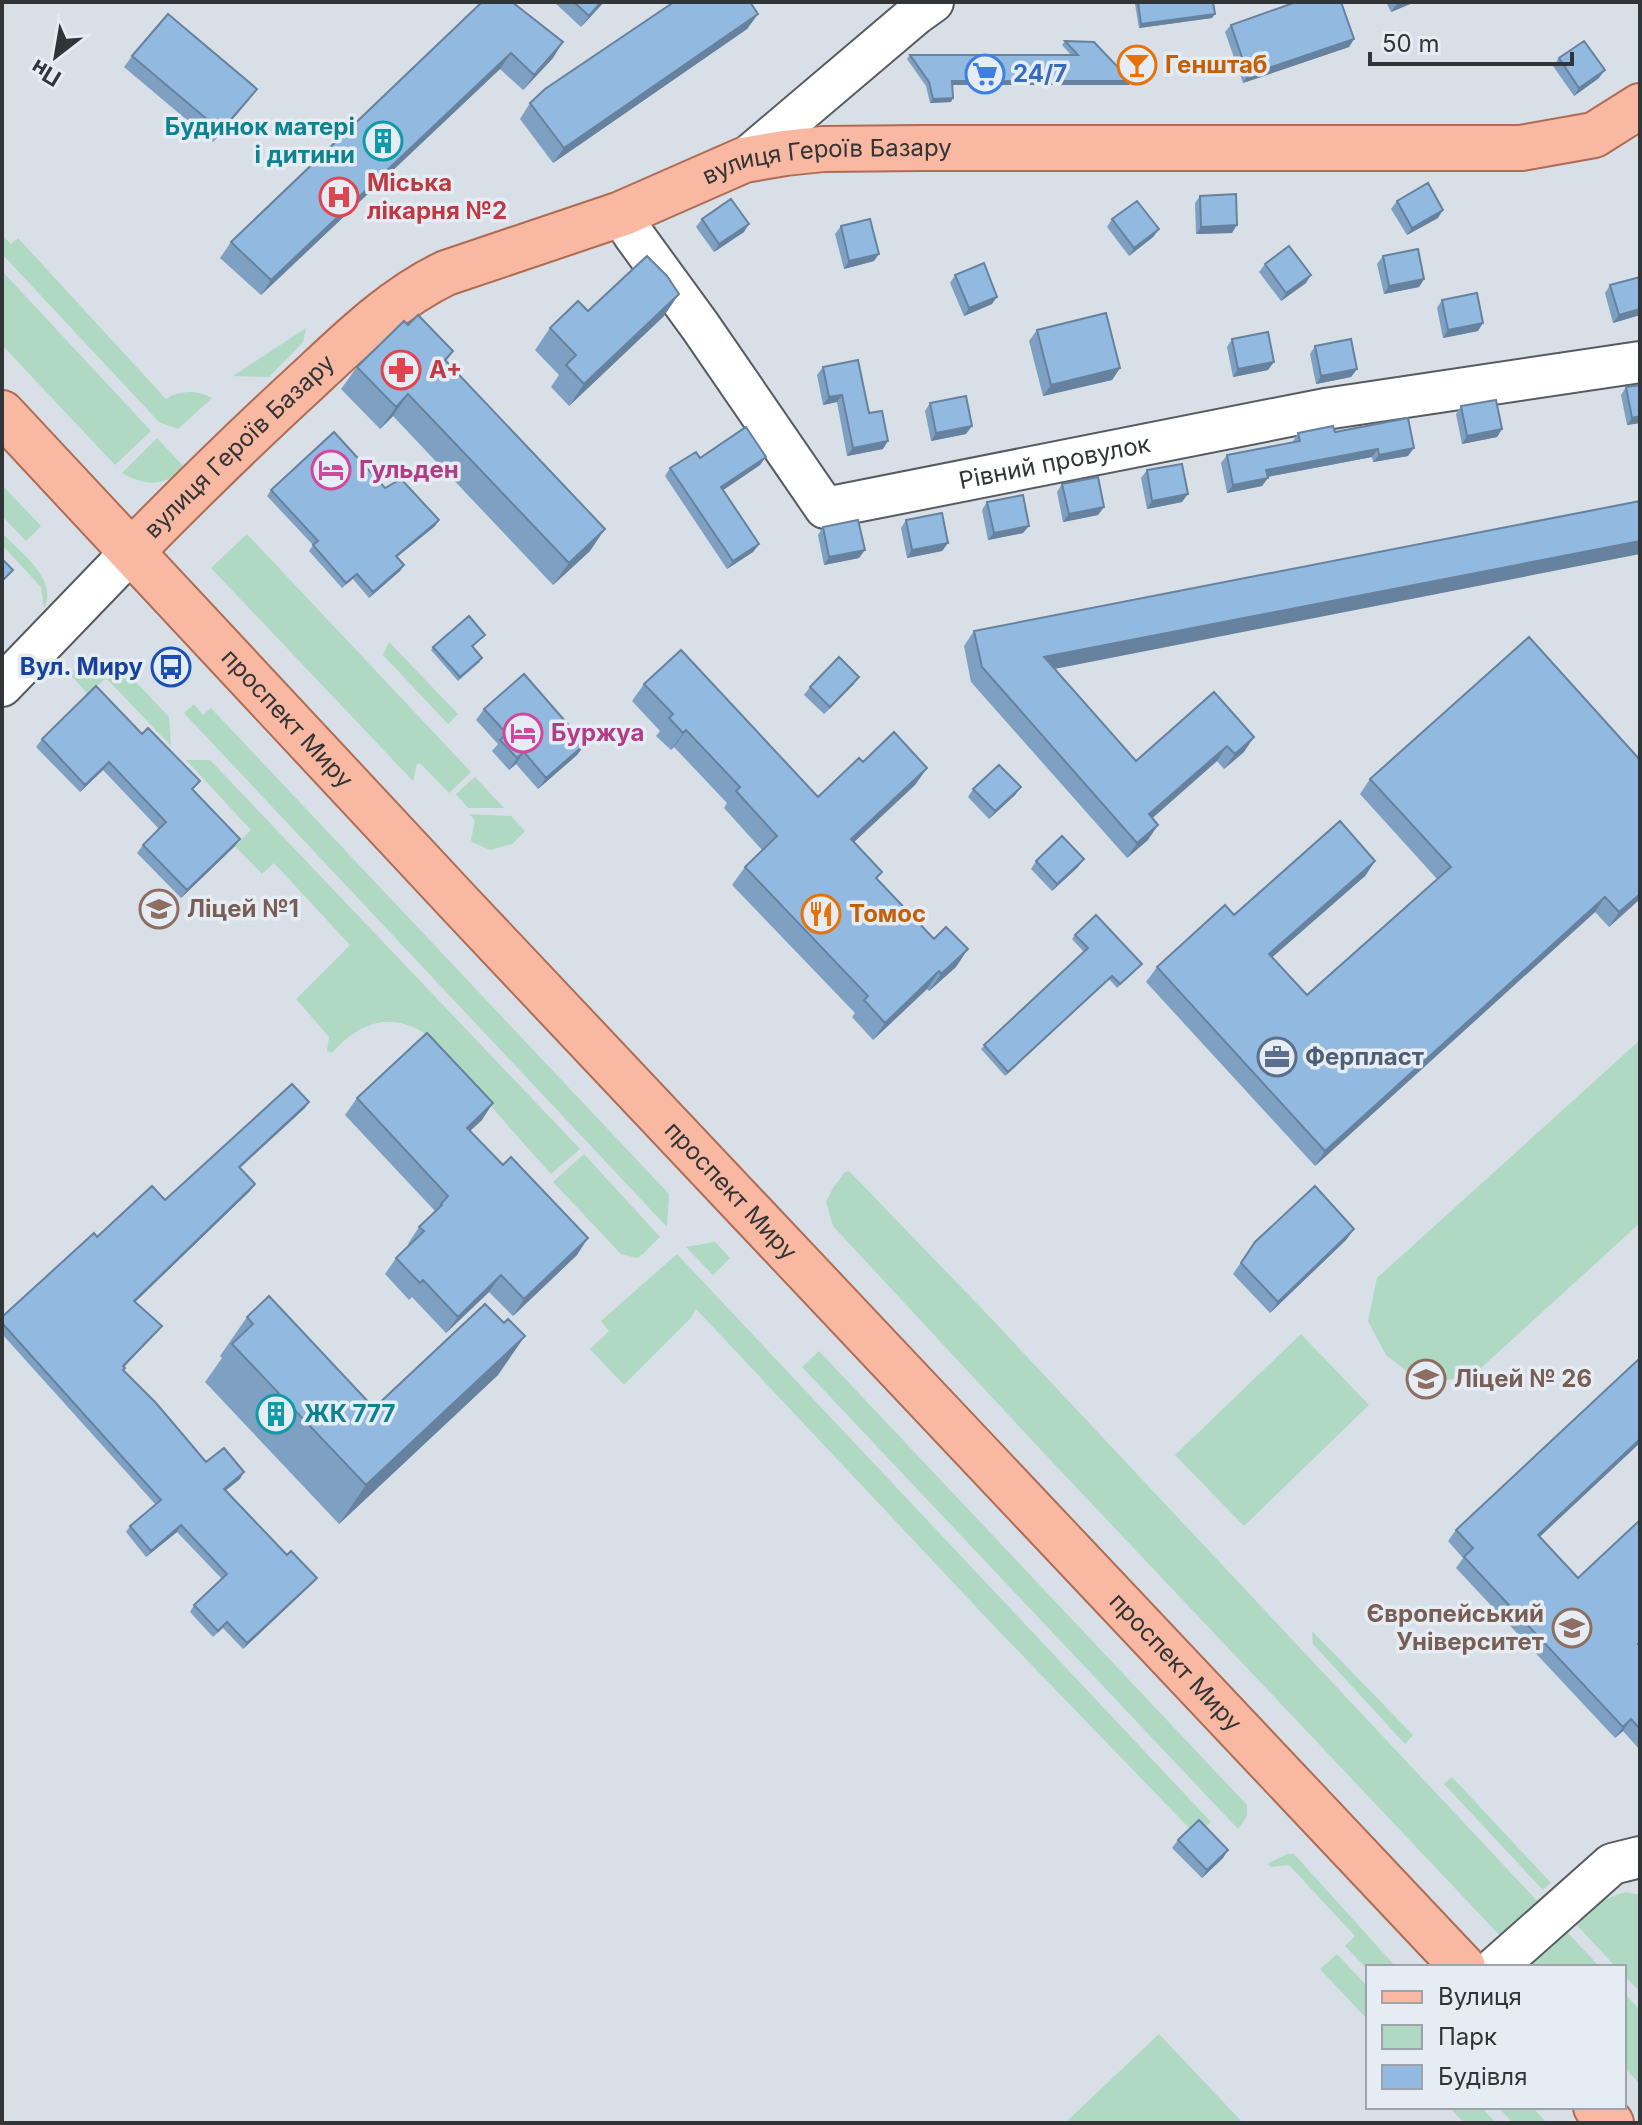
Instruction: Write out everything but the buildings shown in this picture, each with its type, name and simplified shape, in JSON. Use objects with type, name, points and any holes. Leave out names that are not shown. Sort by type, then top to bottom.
[{"type":"main road","name":"вулиця Героїв Базару","points":[[132,551],[203,478],[359,332],[424,283],[621,214],[744,160],[823,149],[1521,148],[1594,135],[1640,106]]},
{"type":"main road","name":"проспект Миру","points":[[2,413],[460,904],[1461,1965]]},
{"type":"street","points":[[744,160],[933,2]]},
{"type":"street","name":"Рівний провулок","points":[[621,214],[825,508],[1325,409],[1640,362]]},
{"type":"street","points":[[2,686],[132,551]]},
{"type":"street","points":[[1498,1965],[1612,1864],[1640,1857]]},
{"type":"green space","points":[[2,235],[11,244],[18,238],[166,399],[189,392],[212,398],[178,429],[159,422],[2,254]]},
{"type":"green space","points":[[2,271],[151,431],[115,465],[2,345]]},
{"type":"green space","points":[[306,328],[303,342],[269,377],[233,376]]},
{"type":"green space","points":[[157,438],[185,468],[170,479],[155,482],[122,473]]},
{"type":"green space","points":[[2,485],[41,526],[26,541],[2,516]]},
{"type":"green space","points":[[2,533],[42,577],[47,598],[44,608],[41,587],[2,545]]},
{"type":"green space","points":[[247,534],[471,772],[449,793],[420,763],[417,764],[413,781],[211,568]]},
{"type":"green space","points":[[389,642],[458,714],[448,724],[383,655]]},
{"type":"green space","points":[[122,667],[169,717],[171,746],[106,678],[88,694],[66,670]]},
{"type":"green space","points":[[194,704],[203,715],[211,708],[669,1194],[667,1227],[184,713]]},
{"type":"green space","points":[[186,760],[210,760],[580,1149],[551,1174],[444,1052],[413,1027],[390,1022],[368,1026],[349,1037],[332,1053],[327,1051],[329,1037],[296,999],[350,945],[274,863],[262,874],[235,846],[251,830]]},
{"type":"green space","points":[[475,777],[504,808],[468,808],[456,794]]},
{"type":"green space","points":[[469,814],[511,816],[525,831],[512,844],[490,850],[472,842],[475,820]]},
{"type":"green space","points":[[1640,1040],[1640,1223],[1471,1377],[1422,1383],[1386,1355],[1368,1321],[1377,1278]]},
{"type":"green space","points":[[584,1154],[660,1237],[637,1258],[621,1254],[553,1182]]},
{"type":"green space","points":[[849,1171],[1541,1905],[1504,1940],[833,1226],[826,1202],[833,1188]]},
{"type":"green space","points":[[715,1242],[730,1258],[713,1275],[686,1247]]},
{"type":"green space","points":[[677,1254],[1211,1822],[1199,1833],[1191,1830],[696,1309],[690,1319],[624,1385],[590,1349],[609,1331],[601,1321]]},
{"type":"green space","points":[[1301,1334],[1369,1405],[1244,1526],[1175,1455]]},
{"type":"green space","points":[[819,1351],[1247,1805],[1247,1816],[1238,1829],[802,1367]]},
{"type":"green space","points":[[1312,1631],[1413,1735],[1405,1744],[1313,1644]]},
{"type":"green space","points":[[1452,1777],[1551,1883],[1543,1890],[1444,1784]]},
{"type":"green space","points":[[1287,1854],[1294,1854],[1394,1965],[1366,1965],[1366,1968],[1345,1946],[1355,1936],[1290,1866],[1271,1867],[1267,1864]]},
{"type":"green space","points":[[1626,1892],[1640,1895],[1640,1992],[1626,1977],[1626,1965],[1614,1965],[1572,1920],[1608,1898]]},
{"type":"green space","points":[[1562,1927],[1598,1965],[1528,1965],[1523,1959]]},
{"type":"green space","points":[[1337,1954],[1366,1985],[1366,2018],[1320,1969]]},
{"type":"green space","points":[[1626,1995],[1640,2010],[1640,2084],[1626,2069]]},
{"type":"green space","points":[[1159,2034],[1243,2123],[1065,2123]]},
{"type":"green space","points":[[1451,2109],[1483,2109],[1496,2123],[1464,2123]]},
{"type":"green space","points":[[1500,2109],[1534,2109],[1547,2123],[1513,2123]]},
{"type":"place","name":"Генштаб","points":[[1137,65]]},
{"type":"place","name":"24/7","points":[[985,74]]},
{"type":"place","name":"Будинок матері і дитини","points":[[383,141]]},
{"type":"place","name":"Міська лікарня №2","points":[[339,197]]},
{"type":"place","name":"A+","points":[[401,370]]},
{"type":"place","name":"Гульден","points":[[331,470]]},
{"type":"place","name":"Вул. Миру","points":[[171,667]]},
{"type":"place","name":"Буржуа","points":[[523,733]]},
{"type":"place","name":"Ліцей №1","points":[[159,909]]},
{"type":"place","name":"Томос","points":[[821,914]]},
{"type":"place","name":"Ферпласт","points":[[1277,1057]]},
{"type":"place","name":"Ліцей № 26","points":[[1426,1379]]},
{"type":"place","name":"ЖК 777","points":[[276,1414]]},
{"type":"place","name":"Європейський Університет","points":[[1572,1628]]}]
